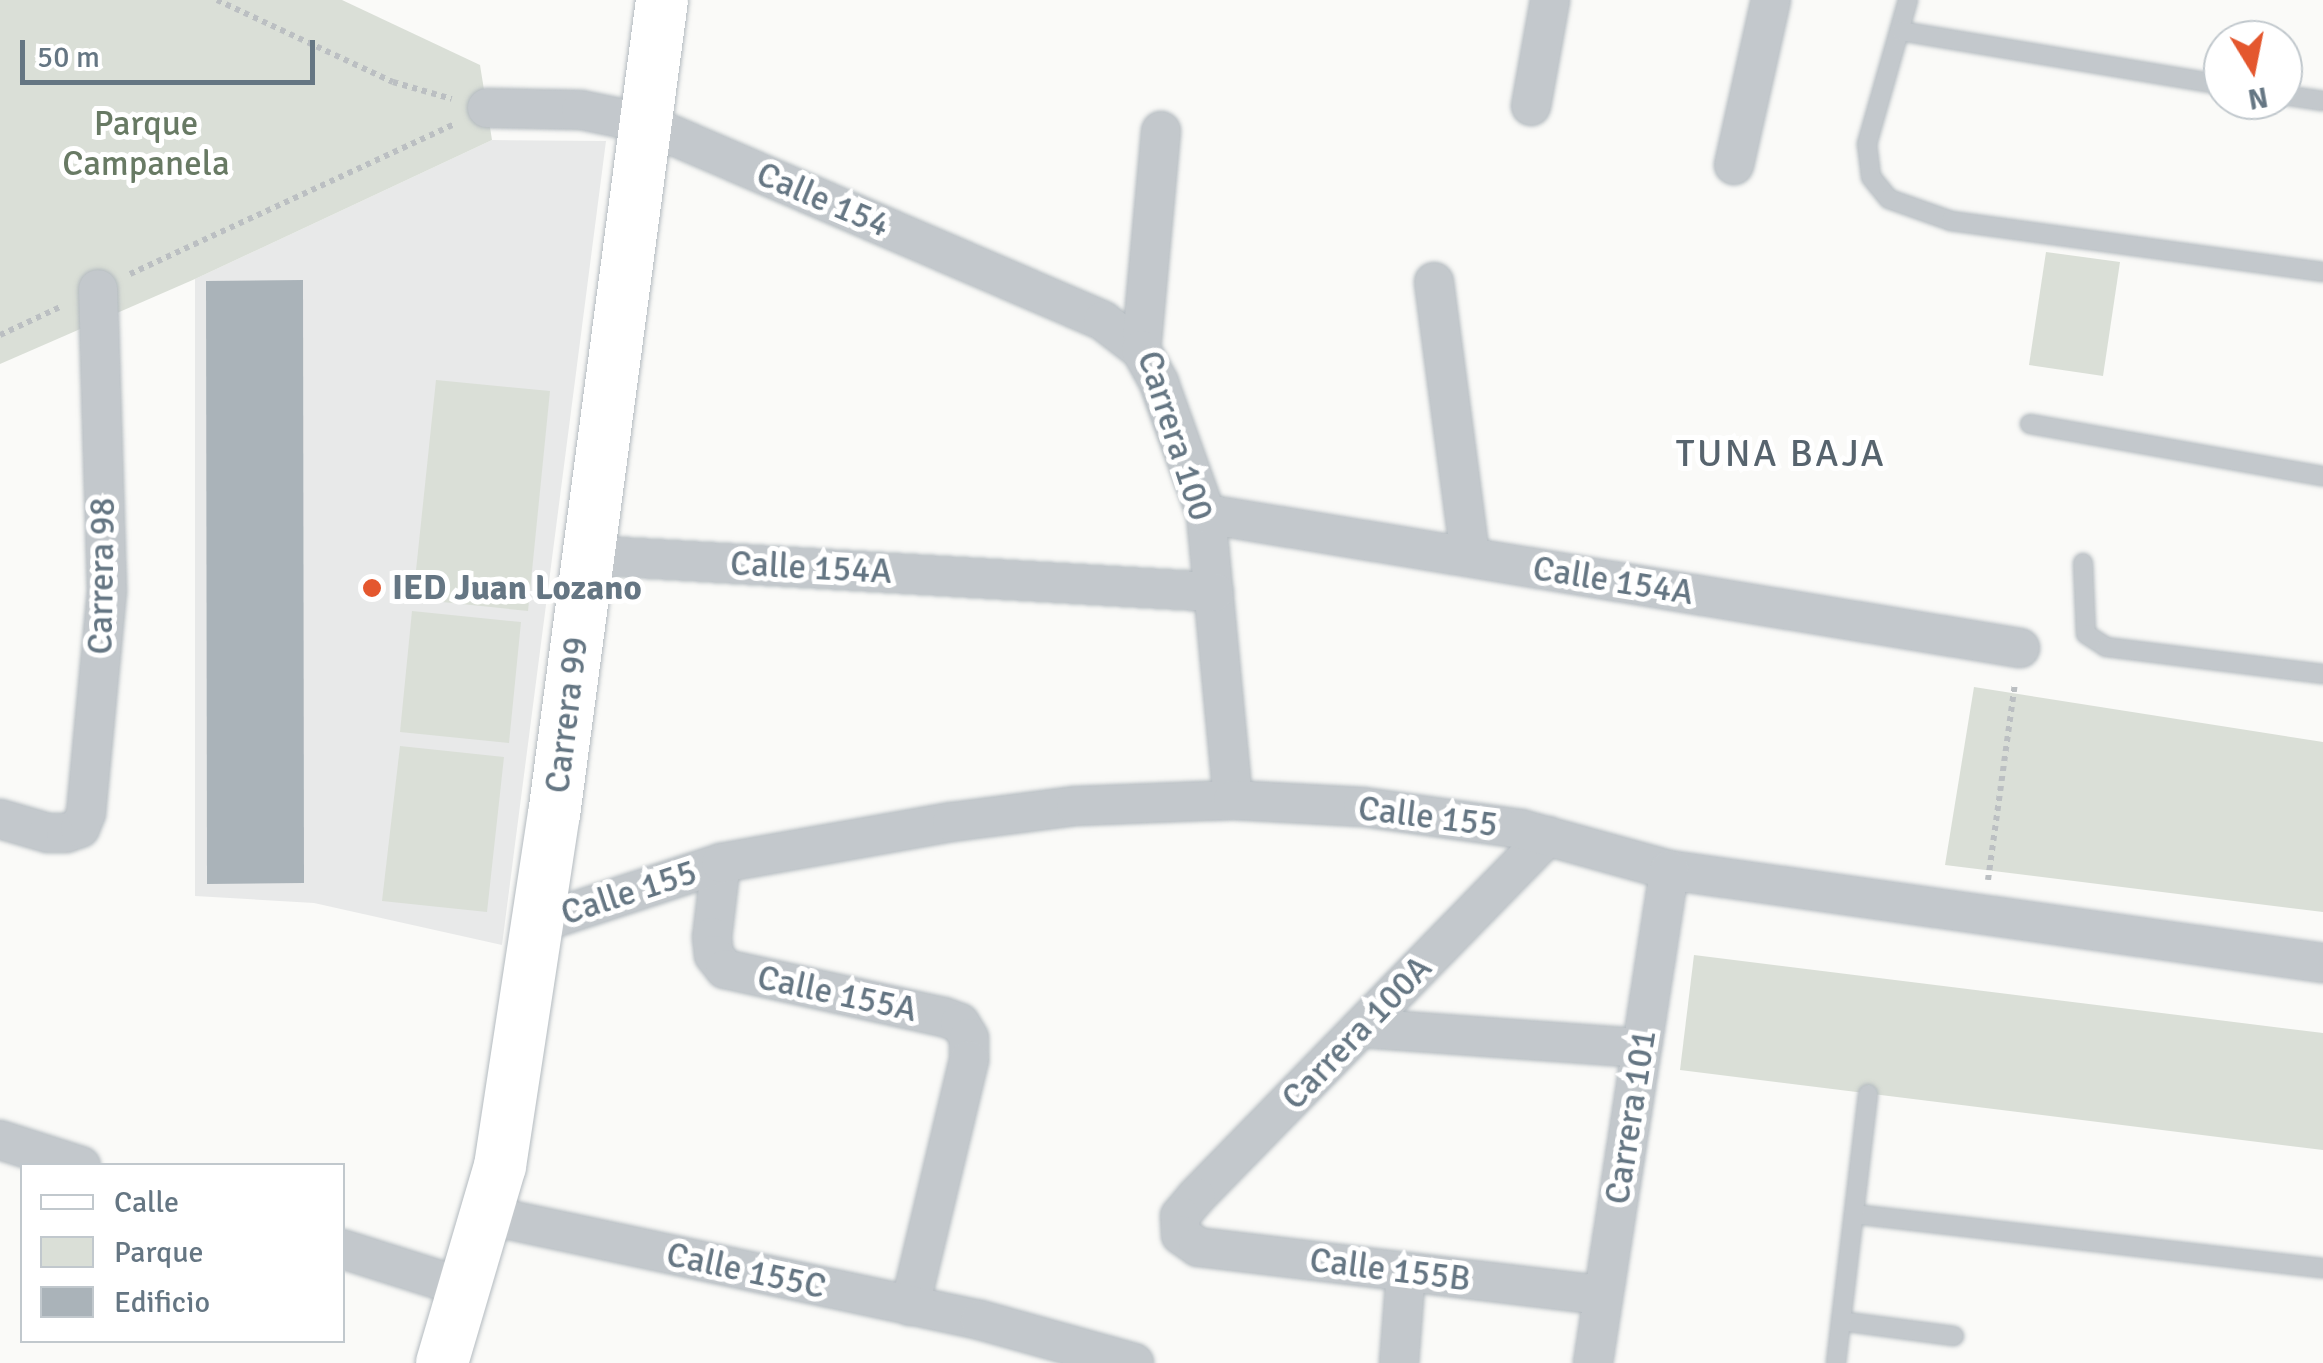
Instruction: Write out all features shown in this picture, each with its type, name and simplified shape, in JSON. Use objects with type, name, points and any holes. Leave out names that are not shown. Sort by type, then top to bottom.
[{"type":"street","name":"Carrera 99","points":[[442,1363],[500,1166],[662,0]]},
{"type":"street","points":[[1531,106],[1550,0]]},
{"type":"street","points":[[1734,165],[1771,0]]},
{"type":"street","name":"Calle 154","points":[[487,108],[581,110],[644,123],[1103,322],[1141,350]]},
{"type":"street","name":"Carrera 100","points":[[1161,131],[1141,350],[1159,383],[1206,514],[1233,800]]},
{"type":"street","points":[[1434,282],[1470,558]]},
{"type":"street","name":"Carrera 98","points":[[0,820],[48,833],[80,828],[86,813],[107,591],[98,289]]},
{"type":"street","name":"Calle 154A","points":[[1206,514],[2020,648]]},
{"type":"street","name":"Calle 154A","points":[[587,555],[1214,592]]},
{"type":"street","name":"Calle 155","points":[[536,924],[721,863],[952,822],[1076,806],[1233,800],[1364,807],[1548,836],[1669,870],[1983,918],[2323,963]]},
{"type":"street","name":"Carrera 100A","points":[[1180,1236],[1180,1216],[1196,1197],[1548,836]]},
{"type":"street","name":"Calle 155A","points":[[721,863],[712,937],[714,955],[725,969],[944,1017],[960,1023],[970,1038],[969,1060],[910,1306]]},
{"type":"street","name":"Carrera 101","points":[[1592,1363],[1669,870]]},
{"type":"street","points":[[1362,1028],[1641,1048]]},
{"type":"street","points":[[0,1140],[72,1163]]},
{"type":"street","name":"Calle 155C","points":[[486,1215],[910,1306],[1000,1346],[1134,1363]]},
{"type":"street","name":"Calle 155B","points":[[1180,1236],[1198,1247],[1603,1295]]},
{"type":"street","points":[[345,1250],[465,1288]]},
{"type":"street","points":[[1399,1363],[1406,1272]]},
{"type":"lane","points":[[1908,0],[1867,144],[1871,177],[1889,199],[1952,221],[2323,272]]},
{"type":"lane","points":[[1901,31],[2203,82]]},
{"type":"lane","points":[[2030,424],[2323,476]]},
{"type":"lane","points":[[2083,563],[2086,634],[2106,647],[2323,674]]},
{"type":"lane","points":[[1836,1363],[1868,1094]]},
{"type":"lane","points":[[1854,1214],[2323,1268]]},
{"type":"lane","points":[[1841,1321],[1954,1336]]},
{"type":"path","points":[[217,0],[392,82],[487,108]]},
{"type":"path","points":[[0,335],[487,108]]},
{"type":"path","points":[[1983,918],[2020,648]]},
{"type":"shaded area","name":"IED Juan Lozano","points":[[492,140],[606,141],[502,945],[314,903],[195,896],[195,279]]},
{"type":"green space","name":"Parque Campanela","points":[[0,0],[342,0],[480,65],[492,140],[195,279],[0,364]]},
{"type":"green space","points":[[2046,252],[2120,262],[2103,376],[2029,365]]},
{"type":"green space","points":[[436,380],[550,391],[528,611],[413,599]]},
{"type":"green space","points":[[412,611],[521,622],[509,743],[400,732]]},
{"type":"green space","points":[[1974,687],[2323,742],[2323,912],[1945,865]]},
{"type":"green space","points":[[400,746],[504,757],[487,912],[382,901]]},
{"type":"green space","points":[[1694,955],[2323,1033],[2323,1150],[1680,1070]]},
{"type":"building","points":[[303,280],[304,883],[207,884],[206,281]]},
{"type":"place","name":"IED Juan Lozano","points":[[372,588]]},
{"type":"district","name":"TUNA BAJA","points":[[1781,454]]}]
